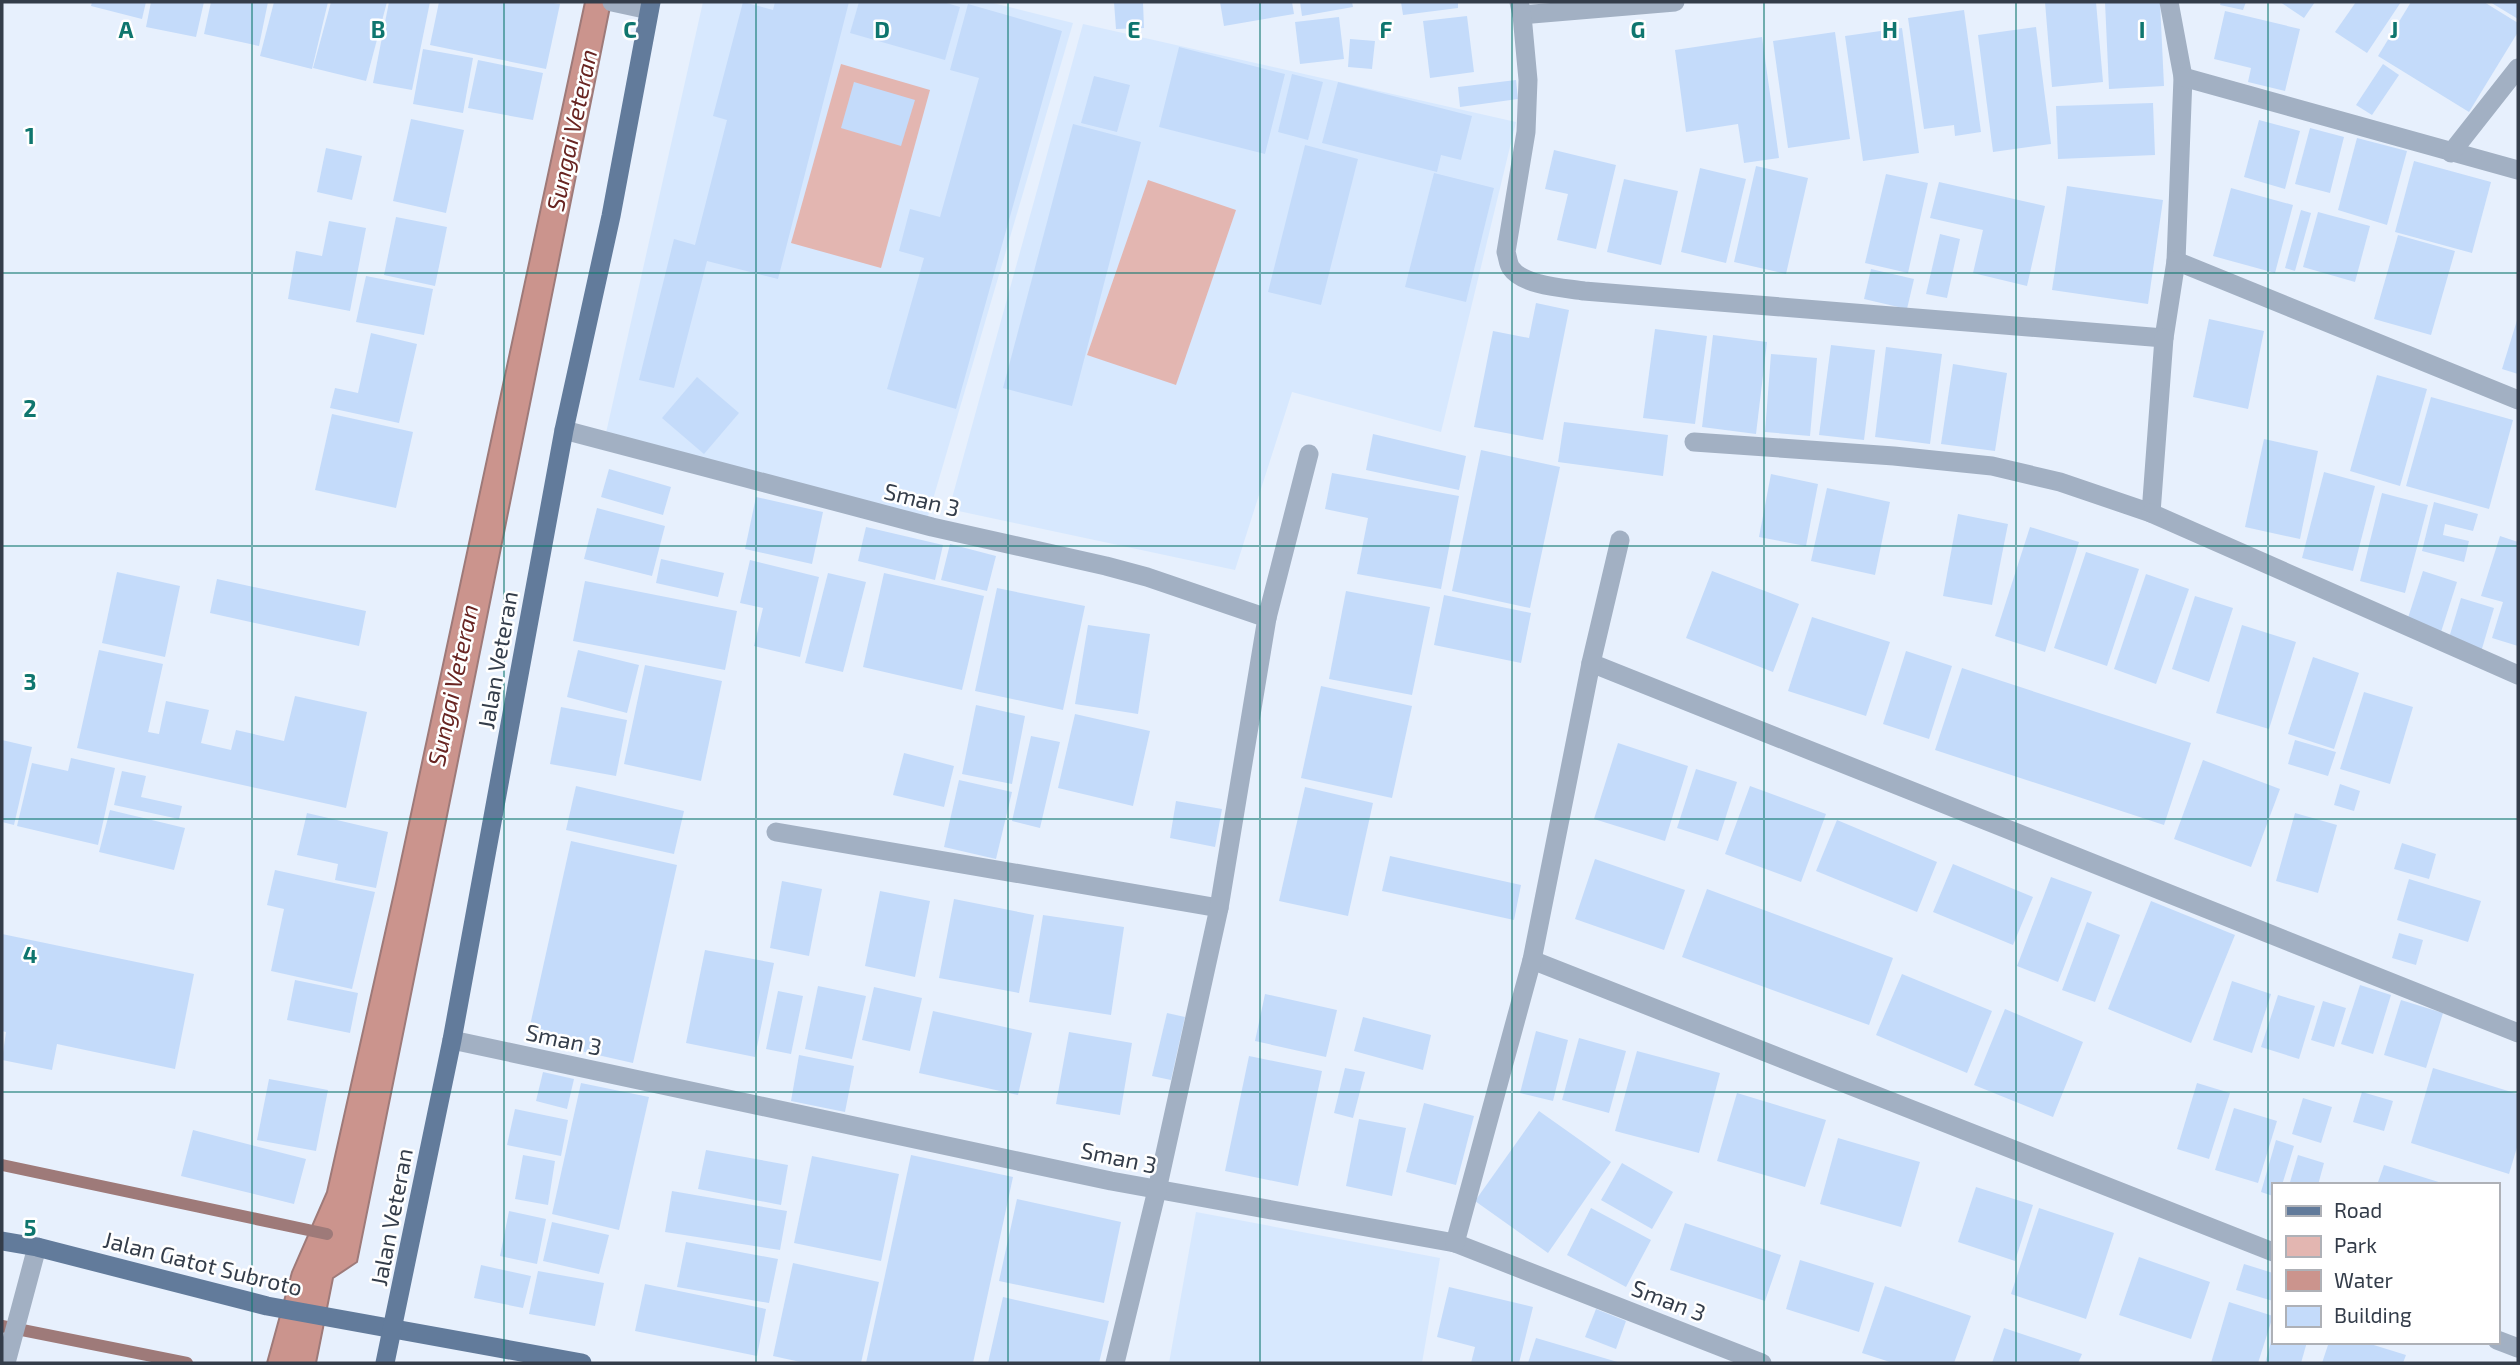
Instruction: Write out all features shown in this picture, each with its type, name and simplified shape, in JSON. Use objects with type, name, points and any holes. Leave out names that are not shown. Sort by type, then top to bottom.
[{"type":"main road","name":"Jalan Veteran","points":[[385,1363],[452,1040],[564,429],[611,216],[650,6]]},
{"type":"main road","name":"Jalan Gatot Subroto","points":[[2,1241],[37,1247],[267,1306],[582,1363]]},
{"type":"street","points":[[1675,2],[1520,8],[1528,80],[1526,132],[1506,253],[1510,267],[1517,275],[1546,285],[1584,291],[2164,338]]},
{"type":"street","points":[[2151,513],[2164,338],[2176,261],[2183,76],[2169,2]]},
{"type":"street","points":[[618,3],[650,6]]},
{"type":"street","points":[[2451,153],[2518,68]]},
{"type":"street","points":[[2183,76],[2518,170]]},
{"type":"street","points":[[2176,261],[2518,400]]},
{"type":"street","name":"Sman 3","points":[[564,429],[932,527],[1147,577],[1267,618]]},
{"type":"street","points":[[1694,442],[1894,456],[1992,466],[2060,482],[2151,513],[2518,675]]},
{"type":"street","points":[[1115,1363],[1157,1190],[1219,908],[1267,618],[1309,454]]},
{"type":"street","points":[[1455,1242],[1532,960],[1591,663],[1620,540]]},
{"type":"street","points":[[1591,663],[2518,1034]]},
{"type":"street","points":[[776,832],[1219,908]]},
{"type":"street","points":[[1532,960],[2272,1252]]},
{"type":"street","name":"Sman 3","points":[[452,1040],[1157,1190],[1455,1242],[1762,1363]]},
{"type":"street","points":[[6,1359],[37,1247]]},
{"type":"street","points":[[2499,1341],[2518,1348]]},
{"type":"shaded area","points":[[703,2],[989,2],[1073,23],[926,523],[606,433]]},
{"type":"shaded area","points":[[1083,24],[1516,122],[1441,432],[1292,392],[1235,570],[949,509]]},
{"type":"shaded area","points":[[1196,1212],[1440,1258],[1422,1363],[1169,1363]]},
{"type":"green space","points":[[841,64],[930,90],[881,268],[791,243]]},
{"type":"green space","points":[[1148,180],[1236,210],[1176,385],[1087,355]]},
{"type":"water","name":"Sungai Veteran","points":[[585,2],[611,2],[357,1262],[333,1278],[316,1363],[267,1363],[292,1272],[327,1192],[396,884]]},
{"type":"building","points":[[92,2],[146,2],[142,19],[91,6]]},
{"type":"building","points":[[151,2],[204,2],[196,37],[146,27]]},
{"type":"building","points":[[211,2],[268,2],[259,46],[204,34]]},
{"type":"building","points":[[274,2],[328,2],[312,69],[260,56]]},
{"type":"building","points":[[331,2],[387,2],[366,81],[313,68]]},
{"type":"building","points":[[389,2],[430,2],[412,90],[373,83]]},
{"type":"building","points":[[439,2],[560,4],[546,69],[430,45]]},
{"type":"building","points":[[743,2],[773,10],[775,2],[849,2],[778,279],[707,261],[674,388],[639,380],[674,239],[695,245],[727,120],[713,116]]},
{"type":"building","points":[[859,2],[943,2],[960,7],[945,60],[850,33]]},
{"type":"building","points":[[1114,2],[1143,2],[1144,28],[1116,29]]},
{"type":"building","points":[[1220,2],[1292,2],[1294,14],[1224,26]]},
{"type":"building","points":[[1300,2],[1352,2],[1353,7],[1302,16]]},
{"type":"building","points":[[1401,2],[1458,2],[1458,8],[1403,15]]},
{"type":"building","points":[[2045,2],[2096,2],[2103,82],[2052,87]]},
{"type":"building","points":[[2105,2],[2160,2],[2164,86],[2109,89]]},
{"type":"building","points":[[2221,2],[2246,2],[2243,10],[2220,5]]},
{"type":"building","points":[[2280,2],[2315,2],[2304,18]]},
{"type":"building","points":[[2356,2],[2401,2],[2367,53],[2335,32]]},
{"type":"building","points":[[2411,2],[2484,2],[2518,23],[2518,32],[2469,112],[2378,56]]},
{"type":"building","points":[[2490,2],[2518,2],[2518,19]]},
{"type":"building","points":[[968,4],[1062,31],[956,409],[887,389],[924,258],[899,251],[910,209],[940,217],[979,78],[950,70]]},
{"type":"building","points":[[1964,10],[1981,132],[1955,136],[1954,125],[1924,129],[1908,18]]},
{"type":"building","points":[[2225,11],[2300,29],[2285,91],[2248,82],[2251,68],[2214,59]]},
{"type":"building","points":[[1467,16],[1474,72],[1430,78],[1423,21]]},
{"type":"building","points":[[1339,17],[1344,59],[1300,64],[1295,22]]},
{"type":"building","points":[[2036,27],[2051,144],[1993,152],[1978,35]]},
{"type":"building","points":[[1902,28],[1919,153],[1863,161],[1845,36]]},
{"type":"building","points":[[1835,32],[1850,139],[1788,148],[1773,41]]},
{"type":"building","points":[[1762,37],[1779,158],[1744,163],[1738,124],[1686,132],[1675,50]]},
{"type":"building","points":[[1350,39],[1375,41],[1372,69],[1348,67]]},
{"type":"building","points":[[1179,47],[1285,74],[1265,154],[1159,127]]},
{"type":"building","points":[[423,49],[473,58],[463,113],[413,104]]},
{"type":"building","points":[[478,60],[543,73],[533,120],[468,108]]},
{"type":"building","points":[[2383,64],[2399,75],[2372,115],[2356,105]]},
{"type":"building","points":[[1292,74],[1323,82],[1308,140],[1278,132]]},
{"type":"building","points":[[1094,76],[1130,85],[1117,132],[1081,123]]},
{"type":"building","points":[[1516,80],[1518,99],[1460,107],[1458,87]]},
{"type":"building","points":[[854,82],[915,100],[901,146],[841,128]]},
{"type":"building","points":[[1338,82],[1472,116],[1461,160],[1441,155],[1437,172],[1322,143]]},
{"type":"building","points":[[2153,103],[2155,155],[2058,159],[2056,106]]},
{"type":"building","points":[[411,119],[464,130],[446,213],[393,201]]},
{"type":"building","points":[[2259,120],[2300,131],[2285,189],[2244,177]]},
{"type":"building","points":[[1073,124],[1141,142],[1072,406],[1003,388]]},
{"type":"building","points":[[2310,128],[2344,137],[2330,193],[2295,184]]},
{"type":"building","points":[[2357,138],[2407,151],[2387,225],[2338,210]]},
{"type":"building","points":[[1305,145],[1358,159],[1321,305],[1268,292]]},
{"type":"building","points":[[326,148],[362,156],[352,200],[317,192]]},
{"type":"building","points":[[1554,150],[1616,165],[1596,249],[1557,240],[1568,194],[1545,189]]},
{"type":"building","points":[[2414,161],[2491,182],[2472,253],[2395,232]]},
{"type":"building","points":[[1756,166],[1808,178],[1786,274],[1734,262]]},
{"type":"building","points":[[1700,168],[1746,179],[1726,263],[1681,252]]},
{"type":"building","points":[[1434,173],[1494,188],[1466,302],[1405,287]]},
{"type":"building","points":[[1886,174],[1928,183],[1908,273],[1865,263]]},
{"type":"building","points":[[1624,179],[1678,191],[1661,265],[1607,252]]},
{"type":"building","points":[[1939,182],[2045,206],[2027,286],[1973,273],[1983,230],[1930,218]]},
{"type":"building","points":[[2067,186],[2163,200],[2148,304],[2052,290]]},
{"type":"building","points":[[2231,188],[2293,205],[2275,273],[2213,256]]},
{"type":"building","points":[[2301,210],[2311,213],[2295,271],[2285,268]]},
{"type":"building","points":[[2318,212],[2370,226],[2355,282],[2303,267]]},
{"type":"building","points":[[396,217],[447,227],[435,286],[384,275]]},
{"type":"building","points":[[329,221],[366,228],[350,311],[288,299],[296,251],[322,256]]},
{"type":"building","points":[[1940,234],[1960,239],[1947,298],[1926,294]]},
{"type":"building","points":[[2398,235],[2455,251],[2431,335],[2374,319]]},
{"type":"building","points":[[1871,269],[1914,279],[1907,309],[1864,299]]},
{"type":"building","points":[[366,276],[433,289],[424,335],[356,322]]},
{"type":"building","points":[[1536,303],[1569,310],[1543,440],[1474,427],[1493,331],[1529,338]]},
{"type":"building","points":[[2518,317],[2518,374],[2502,369]]},
{"type":"building","points":[[2209,319],[2264,331],[2248,409],[2193,397]]},
{"type":"building","points":[[1655,329],[1707,336],[1695,424],[1643,418]]},
{"type":"building","points":[[371,333],[417,344],[399,423],[330,408],[335,388],[358,393]]},
{"type":"building","points":[[1713,335],[1767,342],[1756,434],[1702,427]]},
{"type":"building","points":[[1831,345],[1875,350],[1864,440],[1819,435]]},
{"type":"building","points":[[1886,347],[1942,354],[1930,444],[1875,437]]},
{"type":"building","points":[[1771,354],[1817,358],[1810,436],[1765,432]]},
{"type":"building","points":[[1953,364],[2007,373],[1995,451],[1941,444]]},
{"type":"building","points":[[2377,375],[2427,389],[2400,486],[2350,471]]},
{"type":"building","points":[[697,377],[739,413],[704,454],[662,418]]},
{"type":"building","points":[[2431,397],[2513,420],[2489,509],[2406,486]]},
{"type":"building","points":[[332,414],[413,432],[396,508],[315,490]]},
{"type":"building","points":[[1564,422],[1668,435],[1663,476],[1558,462]]},
{"type":"building","points":[[1373,434],[1466,456],[1459,490],[1366,470]]},
{"type":"building","points":[[2264,439],[2318,451],[2300,539],[2245,527]]},
{"type":"building","points":[[1481,450],[1560,467],[1530,608],[1452,591]]},
{"type":"building","points":[[609,469],[671,487],[663,515],[601,497]]},
{"type":"building","points":[[2324,472],[2375,486],[2353,571],[2302,558]]},
{"type":"building","points":[[1332,473],[1459,496],[1441,589],[1357,574],[1368,518],[1325,509]]},
{"type":"building","points":[[1771,474],[1818,484],[1806,546],[1759,537]]},
{"type":"building","points":[[1827,488],[1890,502],[1875,575],[1811,561]]},
{"type":"building","points":[[2382,493],[2428,505],[2405,593],[2360,581]]},
{"type":"building","points":[[756,497],[823,512],[812,564],[745,549]]},
{"type":"building","points":[[2434,502],[2478,514],[2473,531],[2445,524],[2443,535],[2469,541],[2464,562],[2422,551]]},
{"type":"building","points":[[597,508],[665,526],[652,576],[584,559]]},
{"type":"building","points":[[1958,514],[2008,524],[1992,605],[1943,596]]},
{"type":"building","points":[[866,527],[943,545],[935,580],[858,561]]},
{"type":"building","points":[[2030,527],[2079,542],[2045,652],[1995,636]]},
{"type":"building","points":[[2500,536],[2518,542],[2518,646],[2492,638],[2503,602],[2481,596]]},
{"type":"building","points":[[950,544],[996,556],[987,591],[941,580]]},
{"type":"building","points":[[2086,552],[2139,569],[2107,666],[2054,648]]},
{"type":"building","points":[[661,559],[724,573],[718,597],[656,583]]},
{"type":"building","points":[[750,560],[819,577],[800,657],[754,646],[763,608],[740,603]]},
{"type":"building","points":[[1712,571],[1799,604],[1773,672],[1686,638]]},
{"type":"building","points":[[2423,571],[2457,582],[2441,632],[2407,621]]},
{"type":"building","points":[[117,572],[180,586],[165,657],[102,643]]},
{"type":"building","points":[[828,573],[866,582],[843,672],[805,663]]},
{"type":"building","points":[[884,573],[984,596],[962,690],[863,667]]},
{"type":"building","points":[[2146,574],[2189,589],[2156,684],[2114,669]]},
{"type":"building","points":[[217,579],[366,611],[359,646],[210,613]]},
{"type":"building","points":[[585,581],[737,611],[725,670],[573,641]]},
{"type":"building","points":[[997,588],[1085,606],[1063,710],[975,691]]},
{"type":"building","points":[[1346,591],[1430,607],[1412,695],[1329,679]]},
{"type":"building","points":[[1444,595],[1531,613],[1521,663],[1434,645]]},
{"type":"building","points":[[2195,596],[2233,608],[2209,682],[2172,669]]},
{"type":"building","points":[[2461,598],[2494,608],[2481,652],[2448,641]]},
{"type":"building","points":[[1812,617],[1890,642],[1866,716],[1788,691]]},
{"type":"building","points":[[1088,625],[1150,634],[1138,714],[1075,704]]},
{"type":"building","points":[[2242,625],[2296,642],[2269,729],[2216,713]]},
{"type":"building","points":[[99,650],[163,664],[148,732],[159,734],[166,701],[209,710],[201,743],[231,750],[236,730],[284,741],[295,696],[367,712],[346,808],[77,748]]},
{"type":"building","points":[[578,650],[639,665],[627,713],[567,697]]},
{"type":"building","points":[[1906,651],[1952,666],[1929,739],[1883,724]]},
{"type":"building","points":[[2313,657],[2359,673],[2334,749],[2288,734]]},
{"type":"building","points":[[645,665],[722,681],[701,781],[624,764]]},
{"type":"building","points":[[1962,668],[2191,743],[2164,825],[1935,750]]},
{"type":"building","points":[[1321,686],[1412,706],[1392,798],[1301,778]]},
{"type":"building","points":[[2364,692],[2413,707],[2390,784],[2340,769]]},
{"type":"building","points":[[976,705],[1025,716],[1012,784],[962,774]]},
{"type":"building","points":[[561,707],[627,720],[616,776],[550,764]]},
{"type":"building","points":[[1075,714],[1150,731],[1133,806],[1058,788]]},
{"type":"building","points":[[1031,736],[1060,742],[1040,828],[1012,821]]},
{"type":"building","points":[[2,740],[32,747],[14,825],[2,822]]},
{"type":"building","points":[[2295,740],[2336,752],[2328,776],[2288,764]]},
{"type":"building","points":[[1618,743],[1688,766],[1665,841],[1594,819]]},
{"type":"building","points":[[904,753],[954,766],[944,807],[893,795]]},
{"type":"building","points":[[71,758],[115,768],[98,845],[17,826],[32,763],[68,771]]},
{"type":"building","points":[[2203,760],[2280,789],[2251,867],[2174,839]]},
{"type":"building","points":[[1696,769],[1737,782],[1718,841],[1677,828]]},
{"type":"building","points":[[122,771],[146,776],[141,797],[182,806],[179,819],[114,805]]},
{"type":"building","points":[[959,780],[1012,792],[996,859],[944,847]]},
{"type":"building","points":[[2340,784],[2360,791],[2354,811],[2334,805]]},
{"type":"building","points":[[576,786],[684,811],[674,854],[566,830]]},
{"type":"building","points":[[1750,786],[1826,814],[1801,882],[1725,854]]},
{"type":"building","points":[[1305,787],[1373,803],[1348,916],[1279,901]]},
{"type":"building","points":[[1176,801],[1222,809],[1215,847],[1170,838]]},
{"type":"building","points":[[110,810],[185,828],[174,870],[99,852]]},
{"type":"building","points":[[307,813],[388,832],[376,888],[335,880],[338,864],[297,855]]},
{"type":"building","points":[[2295,813],[2337,825],[2318,893],[2276,881]]},
{"type":"building","points":[[1837,820],[1937,862],[1917,912],[1816,871]]},
{"type":"building","points":[[571,841],[677,865],[633,1063],[527,1039]]},
{"type":"building","points":[[2402,843],[2436,854],[2429,879],[2394,869]]},
{"type":"building","points":[[1390,856],[1521,885],[1514,920],[1382,891]]},
{"type":"building","points":[[1595,859],[1685,890],[1664,950],[1575,919]]},
{"type":"building","points":[[1953,864],[2033,897],[2013,945],[1933,912]]},
{"type":"building","points":[[275,870],[375,892],[352,989],[271,971],[284,909],[267,905]]},
{"type":"building","points":[[2051,877],[2092,892],[2058,982],[2017,966]]},
{"type":"building","points":[[2409,879],[2481,901],[2468,942],[2397,920]]},
{"type":"building","points":[[782,881],[822,889],[809,956],[770,948]]},
{"type":"building","points":[[1707,889],[1893,958],[1869,1025],[1682,957]]},
{"type":"building","points":[[880,891],[930,901],[915,977],[865,966]]},
{"type":"building","points":[[954,899],[1034,915],[1019,993],[939,978]]},
{"type":"building","points":[[2151,901],[2235,935],[2191,1043],[2108,1009]]},
{"type":"building","points":[[1043,915],[1124,927],[1111,1015],[1029,1002]]},
{"type":"building","points":[[2087,922],[2120,935],[2095,1002],[2062,990]]},
{"type":"building","points":[[2399,933],[2423,940],[2416,965],[2392,958]]},
{"type":"building","points":[[2,934],[194,974],[175,1069],[57,1044],[52,1070],[2,1060],[6,1032],[2,1031]]},
{"type":"building","points":[[705,950],[774,963],[755,1057],[686,1043]]},
{"type":"building","points":[[1902,974],[1992,1011],[1967,1073],[1876,1035]]},
{"type":"building","points":[[295,980],[358,993],[350,1033],[287,1020]]},
{"type":"building","points":[[2232,981],[2271,994],[2252,1053],[2213,1040]]},
{"type":"building","points":[[2360,985],[2391,995],[2373,1054],[2341,1044]]},
{"type":"building","points":[[818,986],[866,996],[852,1059],[805,1049]]},
{"type":"building","points":[[874,987],[922,998],[910,1051],[862,1040]]},
{"type":"building","points":[[778,991],[803,996],[791,1054],[766,1049]]},
{"type":"building","points":[[1265,994],[1337,1010],[1326,1057],[1255,1041]]},
{"type":"building","points":[[2278,995],[2315,1006],[2299,1059],[2261,1047]]},
{"type":"building","points":[[2401,1000],[2443,1013],[2426,1068],[2384,1055]]},
{"type":"building","points":[[2323,1001],[2346,1008],[2334,1047],[2311,1040]]},
{"type":"building","points":[[2005,1009],[2083,1042],[2053,1117],[1974,1085]]},
{"type":"building","points":[[933,1011],[1032,1033],[1018,1095],[919,1073]]},
{"type":"building","points":[[1167,1013],[1185,1017],[1171,1080],[1152,1076]]},
{"type":"building","points":[[1363,1017],[1431,1035],[1423,1070],[1354,1051]]},
{"type":"building","points":[[1536,1031],[1568,1040],[1553,1101],[1520,1093]]},
{"type":"building","points":[[1069,1032],[1132,1043],[1120,1115],[1056,1104]]},
{"type":"building","points":[[1579,1038],[1626,1051],[1609,1113],[1562,1100]]},
{"type":"building","points":[[1637,1051],[1720,1073],[1699,1153],[1615,1131]]},
{"type":"building","points":[[799,1055],[854,1066],[845,1112],[791,1101]]},
{"type":"building","points":[[1249,1056],[1322,1071],[1298,1186],[1225,1171]]},
{"type":"building","points":[[1345,1068],[1365,1072],[1353,1118],[1334,1113]]},
{"type":"building","points":[[2433,1068],[2518,1094],[2518,1144],[2509,1174],[2411,1143]]},
{"type":"building","points":[[543,1072],[574,1079],[567,1109],[536,1101]]},
{"type":"building","points":[[269,1079],[328,1090],[316,1151],[257,1140]]},
{"type":"building","points":[[581,1083],[649,1097],[619,1230],[552,1214]]},
{"type":"building","points":[[2197,1083],[2230,1093],[2209,1159],[2177,1149]]},
{"type":"building","points":[[2362,1092],[2393,1101],[2384,1131],[2353,1122]]},
{"type":"building","points":[[1737,1093],[1826,1120],[1805,1187],[1717,1161]]},
{"type":"building","points":[[2303,1098],[2332,1107],[2321,1143],[2292,1134]]},
{"type":"building","points":[[1424,1103],[1474,1116],[1456,1185],[1406,1172]]},
{"type":"building","points":[[2234,1108],[2277,1121],[2258,1183],[2215,1170]]},
{"type":"building","points":[[515,1109],[568,1120],[561,1156],[507,1145]]},
{"type":"building","points":[[1539,1111],[1611,1162],[1548,1253],[1475,1201]]},
{"type":"building","points":[[1359,1119],[1406,1128],[1392,1196],[1346,1186]]},
{"type":"building","points":[[193,1130],[306,1159],[294,1204],[181,1176]]},
{"type":"building","points":[[1838,1138],[1920,1162],[1901,1227],[1820,1204]]},
{"type":"building","points":[[2276,1140],[2294,1146],[2283,1183],[2272,1183],[2272,1196],[2261,1192]]},
{"type":"building","points":[[706,1150],[788,1165],[781,1205],[698,1189]]},
{"type":"building","points":[[523,1155],[555,1161],[548,1205],[515,1199]]},
{"type":"building","points":[[911,1155],[1013,1177],[973,1363],[866,1363]]},
{"type":"building","points":[[2298,1155],[2324,1163],[2319,1183],[2290,1182]]},
{"type":"building","points":[[812,1156],[899,1174],[881,1261],[794,1243]]},
{"type":"building","points":[[1622,1163],[1673,1192],[1652,1229],[1601,1200]]},
{"type":"building","points":[[2384,1165],[2442,1183],[2378,1183]]},
{"type":"building","points":[[1976,1187],[2033,1205],[2015,1261],[1958,1242]]},
{"type":"building","points":[[672,1191],[787,1211],[780,1250],[665,1232]]},
{"type":"building","points":[[1017,1199],[1121,1222],[1104,1303],[999,1281]]},
{"type":"building","points":[[1591,1208],[1651,1240],[1626,1287],[1567,1255]]},
{"type":"building","points":[[2039,1208],[2114,1233],[2086,1319],[2011,1294]]},
{"type":"building","points":[[509,1211],[546,1219],[537,1264],[500,1256]]},
{"type":"building","points":[[552,1222],[609,1235],[599,1274],[543,1261]]},
{"type":"building","points":[[1685,1223],[1781,1255],[1765,1301],[1670,1270]]},
{"type":"building","points":[[686,1242],[778,1259],[769,1303],[677,1287]]},
{"type":"building","points":[[2139,1257],[2210,1282],[2191,1339],[2119,1315]]},
{"type":"building","points":[[1800,1260],[1874,1283],[1859,1332],[1786,1309]]},
{"type":"building","points":[[793,1263],[879,1282],[861,1363],[805,1363],[773,1356]]},
{"type":"building","points":[[2244,1264],[2272,1273],[2272,1301],[2236,1290]]},
{"type":"building","points":[[481,1265],[531,1276],[523,1308],[474,1298]]},
{"type":"building","points":[[538,1271],[604,1283],[595,1326],[529,1314]]},
{"type":"building","points":[[645,1284],[766,1309],[757,1356],[635,1331]]},
{"type":"building","points":[[1885,1286],[1971,1316],[1954,1363],[1893,1363],[1862,1353]]},
{"type":"building","points":[[1449,1287],[1533,1307],[1519,1363],[1471,1363],[1475,1347],[1437,1337]]},
{"type":"building","points":[[1003,1297],[1109,1321],[1099,1363],[988,1363]]},
{"type":"building","points":[[2229,1302],[2272,1316],[2258,1363],[2211,1363]]},
{"type":"building","points":[[1596,1309],[1626,1321],[1616,1349],[1585,1337]]},
{"type":"building","points":[[2004,1328],[2082,1354],[2078,1363],[1992,1363]]},
{"type":"building","points":[[1536,1338],[1621,1363],[1528,1363]]},
{"type":"building","points":[[2271,1342],[2306,1344],[2301,1363],[2265,1363]]},
{"type":"building","points":[[2328,1344],[2370,1344],[2406,1355],[2403,1363],[2322,1363]]},
{"type":"waterway","points":[[2,1165],[327,1234]]},
{"type":"waterway","points":[[2,1326],[187,1363]]}]
